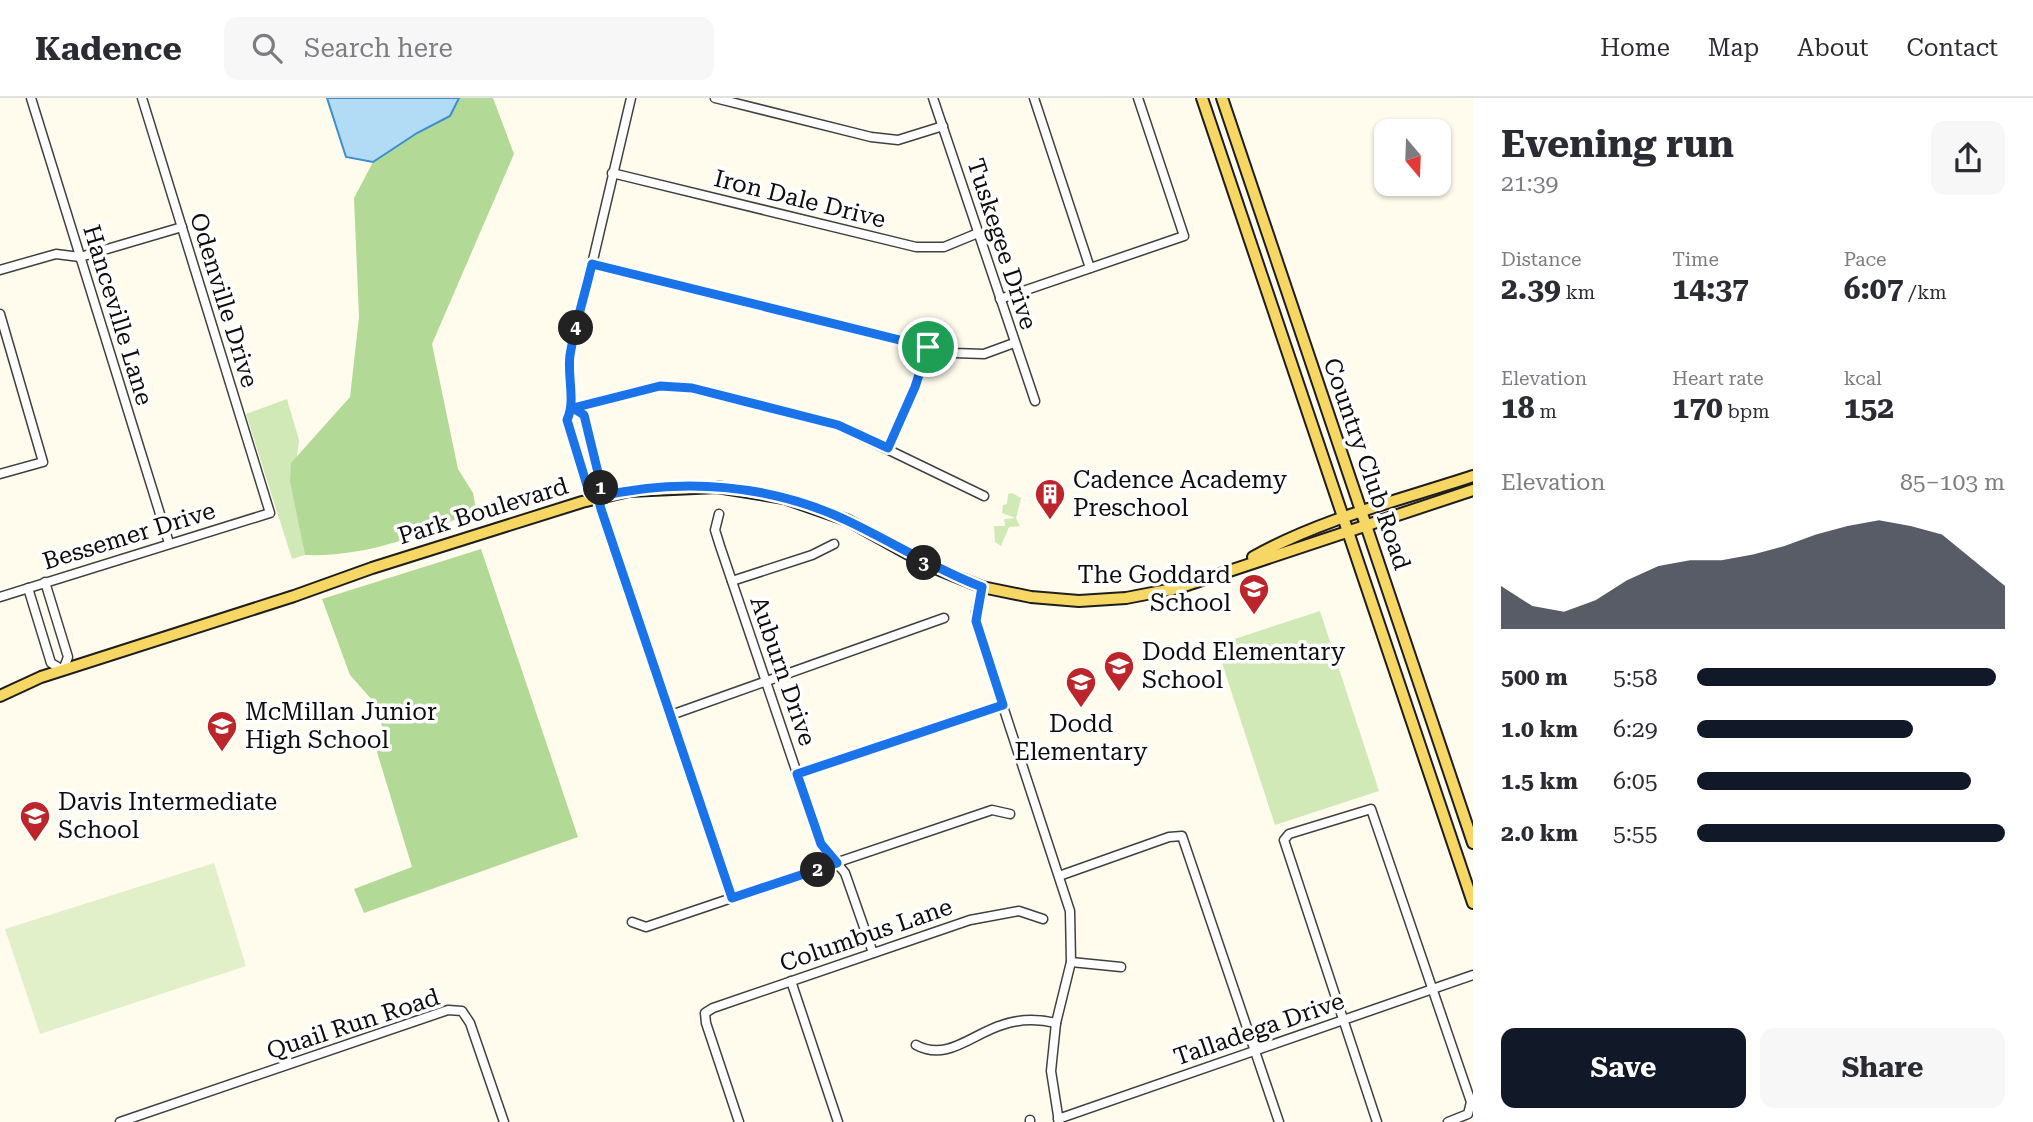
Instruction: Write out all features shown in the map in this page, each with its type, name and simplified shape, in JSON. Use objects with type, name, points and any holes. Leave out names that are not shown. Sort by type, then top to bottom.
[{"type":"main road","name":"Country Club Road","points":[[1202,98],[1473,904]]},
{"type":"main road","name":"Country Club Road","points":[[1222,98],[1473,843]]},
{"type":"main road","points":[[1212,128],[1230,122]]},
{"type":"main road","name":"Park Boulevard","points":[[1226,572],[1286,538],[1343,515],[1473,475]]},
{"type":"main road","name":"Park Boulevard","points":[[0,696],[63,670],[481,533],[598,497],[648,489],[700,486],[737,489],[784,498],[847,520],[930,566],[982,587],[1038,598],[1095,601],[1169,590],[1473,489]]},
{"type":"main road","points":[[1409,712],[1426,706]]},
{"type":"street","name":"Hanceville Lane","points":[[31,98],[169,544]]},
{"type":"street","name":"Odenville Drive","points":[[142,98],[270,513]]},
{"type":"street","points":[[631,98],[570,358],[569,384],[573,408],[567,420],[589,492],[598,497],[732,898]]},
{"type":"street","points":[[715,98],[871,137],[898,140],[943,126]]},
{"type":"street","name":"Tuskegee Drive","points":[[933,98],[1035,401]]},
{"type":"street","points":[[1034,98],[1090,268]]},
{"type":"street","points":[[1000,299],[1184,236],[1138,98]]},
{"type":"street","name":"Iron Dale Drive","points":[[612,173],[916,247],[944,247],[978,233]]},
{"type":"street","points":[[0,270],[56,254],[80,257],[181,227]]},
{"type":"street","points":[[592,264],[954,353],[984,354],[1014,343]]},
{"type":"street","points":[[0,314],[43,462],[0,474]]},
{"type":"street","points":[[888,448],[915,387],[928,347]]},
{"type":"street","points":[[573,408],[660,386],[692,388],[838,425],[984,496]]},
{"type":"street","points":[[573,408],[584,415],[602,489],[598,497]]},
{"type":"street","name":"Bessemer Drive","points":[[0,597],[270,513]]},
{"type":"street","name":"Auburn Drive","points":[[719,514],[715,530],[821,844],[845,873],[873,953]]},
{"type":"street","points":[[732,581],[813,555],[834,544]]},
{"type":"street","points":[[28,588],[51,663],[63,670],[68,657],[45,582]]},
{"type":"street","points":[[982,587],[976,621],[1070,911],[1071,962],[1056,1023],[1051,1071],[1059,1121]]},
{"type":"street","points":[[671,715],[944,618]]},
{"type":"street","points":[[797,774],[1003,705]]},
{"type":"street","points":[[1377,1122],[1284,840],[1289,834],[1371,809],[1434,989],[1471,1111],[1448,1122]]},
{"type":"street","points":[[632,922],[646,927],[992,810],[1010,814]]},
{"type":"street","points":[[1059,876],[1169,837],[1182,836],[1279,1122]]},
{"type":"street","name":"Columbus Lane","points":[[739,1122],[705,1013],[790,981],[993,915],[1019,911],[1043,919]]},
{"type":"street","points":[[1071,962],[1121,967]]},
{"type":"street","name":"Talladega Drive","points":[[1059,1121],[1473,975]]},
{"type":"street","points":[[790,981],[838,1122]]},
{"type":"street","name":"Quail Run Road","points":[[120,1122],[144,1118],[448,1010],[462,1011],[470,1023],[504,1122]]},
{"type":"street","points":[[916,1045],[928,1051],[945,1051],[1003,1024],[1027,1020],[1056,1023]]},
{"type":"green space","points":[[459,98],[493,98],[514,154],[432,344],[458,469],[473,493],[476,510],[393,543],[328,555],[305,555],[290,481],[291,463],[350,397],[359,317],[354,198],[373,162],[417,133],[450,116]]},
{"type":"green space","points":[[287,399],[299,440],[293,489],[305,555],[292,559],[246,414]]},
{"type":"green space","points":[[1012,493],[1021,498],[1016,518],[1020,526],[1009,527],[1001,546],[995,542],[994,526],[1005,526],[1004,519],[1015,518],[1002,513],[1008,494]]},
{"type":"green space","points":[[481,549],[578,837],[364,913],[354,889],[412,867],[377,752],[384,732],[373,701],[350,675],[322,599]]},
{"type":"green space","points":[[1320,611],[1379,791],[1275,825],[1216,645]]},
{"type":"green space","points":[[214,863],[246,966],[40,1034],[5,929]]},
{"type":"water","points":[[327,98],[459,98],[450,116],[417,133],[373,162],[346,157]]},
{"type":"place","name":"Cadence Academy Preschool","points":[[1050,521]]},
{"type":"place","name":"The Goddard School","points":[[1254,616]]},
{"type":"place","name":"Dodd Elementary School","points":[[1119,693]]},
{"type":"place","name":"Dodd Elementary","points":[[1081,709]]},
{"type":"place","name":"McMillan Junior High School","points":[[222,753]]},
{"type":"place","name":"Davis Intermediate School","points":[[35,843]]},
{"type":"route","points":[[928,347],[592,264],[570,358],[569,384],[573,408],[567,420],[589,492],[598,497],[648,489],[717,487],[784,498],[847,520],[930,566],[982,587],[977,603],[976,621],[1003,705],[797,774],[821,844],[837,863],[732,898],[601,509],[598,497],[602,489],[584,415],[573,408],[660,386],[692,388],[838,425],[888,448],[915,387],[928,347]]}]
